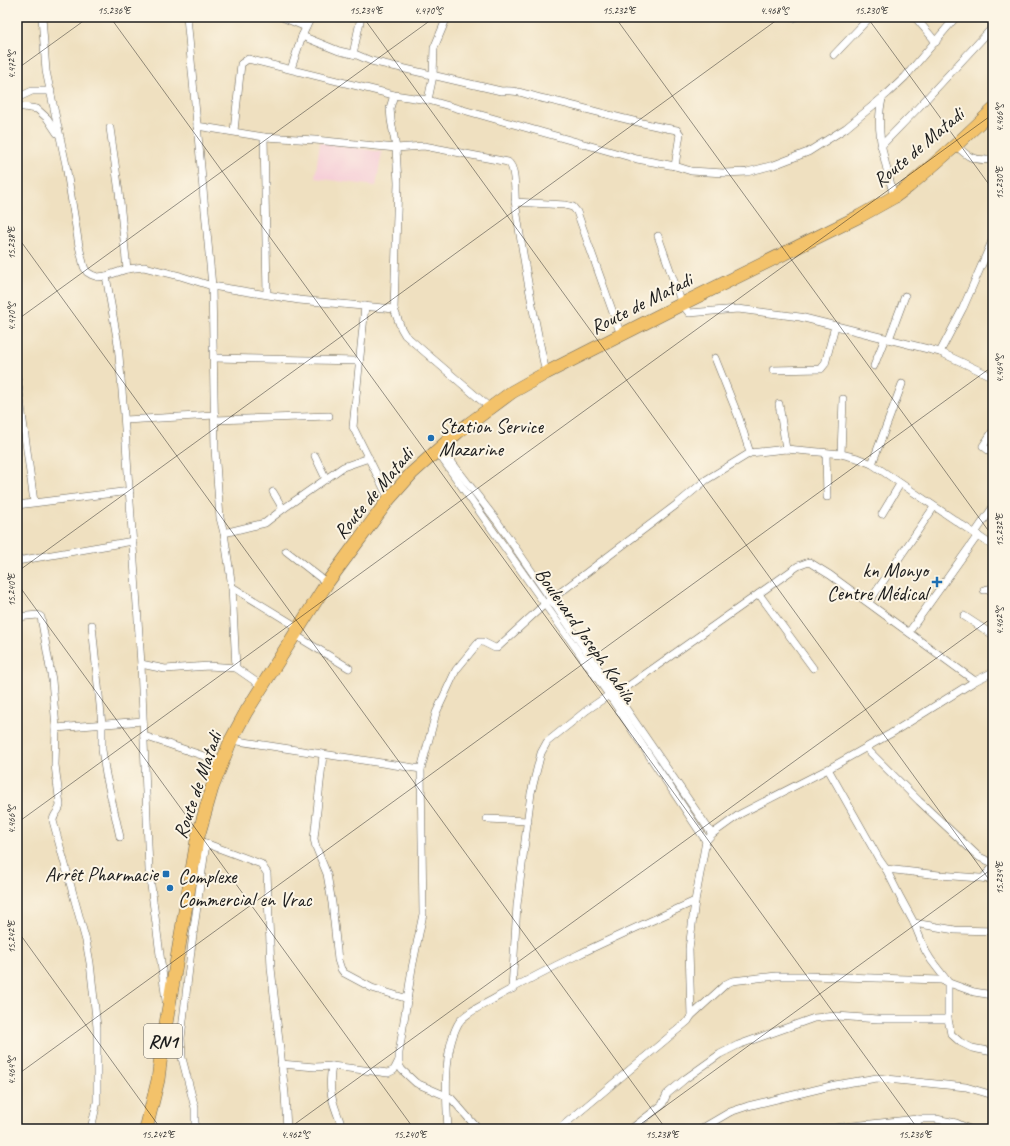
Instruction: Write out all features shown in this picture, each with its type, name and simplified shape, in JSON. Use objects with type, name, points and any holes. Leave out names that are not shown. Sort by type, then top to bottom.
[{"type":"highway","name":"Route de Matadi","points":[[146,1129],[158,1080],[168,1015],[212,788],[222,762],[231,740],[246,712],[327,583],[390,499],[412,473],[438,449],[512,392],[546,373],[682,304],[860,216],[894,197],[909,186],[956,145],[993,110]]},
{"type":"street","points":[[42,17],[45,60],[68,179],[79,246],[84,267],[92,275],[98,277],[106,276],[144,267],[212,286],[298,300],[394,309]]},
{"type":"street","points":[[187,17],[212,286],[215,449],[220,518],[224,533],[232,587],[236,668]]},
{"type":"street","points":[[282,17],[306,27]]},
{"type":"street","points":[[291,69],[310,17]]},
{"type":"street","points":[[352,54],[362,17]]},
{"type":"street","points":[[428,100],[433,76],[434,48],[447,17]]},
{"type":"street","points":[[834,55],[870,17]]},
{"type":"street","points":[[915,17],[936,42]]},
{"type":"street","points":[[234,131],[241,64],[248,59],[394,94],[428,100],[637,159],[675,166],[691,171],[724,173],[747,172],[774,165],[808,152],[846,128],[905,77],[956,17]]},
{"type":"street","points":[[881,146],[904,124],[993,27]]},
{"type":"street","points":[[302,36],[339,51],[378,63],[501,91],[512,90],[634,122],[677,130],[680,134],[675,166]]},
{"type":"street","points":[[17,98],[32,91],[51,91]]},
{"type":"street","points":[[394,94],[390,108],[396,148],[398,183],[394,309],[405,335],[490,408]]},
{"type":"street","points":[[882,98],[879,116],[881,146],[894,197]]},
{"type":"street","points":[[17,106],[33,108],[42,113],[59,136]]},
{"type":"street","points":[[197,126],[264,137],[315,140],[396,148],[424,146],[508,162],[513,167],[515,202],[533,313],[546,373]]},
{"type":"street","points":[[110,128],[119,192],[127,270]]},
{"type":"street","points":[[264,137],[267,294]]},
{"type":"street","points":[[956,145],[965,155],[971,158],[993,160]]},
{"type":"street","points":[[515,202],[565,205],[573,207],[577,212],[621,335]]},
{"type":"street","points":[[658,236],[682,304],[690,313],[725,310],[752,311],[800,317],[940,352],[993,377]]},
{"type":"street","points":[[940,352],[963,308],[993,239]]},
{"type":"street","points":[[106,276],[118,344],[125,420],[141,664],[149,870],[168,1015]]},
{"type":"street","points":[[874,366],[905,296]]},
{"type":"street","points":[[364,306],[353,422],[354,432],[390,499]]},
{"type":"street","points":[[773,370],[821,369],[825,364],[835,326]]},
{"type":"street","points":[[214,358],[359,361]]},
{"type":"street","points":[[715,358],[739,418],[750,453]]},
{"type":"street","points":[[17,377],[34,502]]},
{"type":"street","points":[[872,464],[902,384]]},
{"type":"street","points":[[841,454],[843,399]]},
{"type":"street","points":[[779,404],[786,449]]},
{"type":"street","points":[[125,420],[329,416]]},
{"type":"street","points":[[993,431],[983,446],[993,454]]},
{"type":"street","name":"Boulevard Joseph Kabila","points":[[438,449],[547,602],[706,841]]},
{"type":"street","points":[[281,1064],[315,1067],[332,1066],[388,1073],[394,1070],[398,1062],[412,968],[423,914],[421,769],[436,713],[456,670],[479,642],[483,642],[497,648],[547,602],[676,505],[706,480],[750,453],[786,449],[841,454],[857,458],[872,464],[993,546]]},
{"type":"street","points":[[826,453],[827,497]]},
{"type":"street","points":[[315,456],[326,479]]},
{"type":"street","points":[[224,533],[265,523],[343,467],[369,458]]},
{"type":"street","points":[[882,514],[900,484]]},
{"type":"street","points":[[17,504],[130,491]]},
{"type":"street","points":[[273,492],[283,509]]},
{"type":"street","points":[[869,602],[934,507]]},
{"type":"street","points":[[909,632],[993,507]]},
{"type":"street","points":[[17,560],[133,541]]},
{"type":"street","points":[[286,551],[327,583]]},
{"type":"street","points":[[512,989],[517,904],[531,792],[542,753],[547,742],[587,710],[609,695],[617,694],[804,562],[809,562],[830,574],[975,681]]},
{"type":"street","points":[[232,587],[349,668]]},
{"type":"street","points":[[984,590],[993,588]]},
{"type":"street","points":[[759,594],[812,668]]},
{"type":"street","name":"Boulevard Joseph Kabila","points":[[547,602],[617,694],[712,834]]},
{"type":"street","points":[[17,618],[38,615],[41,618],[52,680],[56,728],[55,765],[60,805],[53,817],[53,820],[86,941],[97,1027],[97,1102],[91,1129]]},
{"type":"street","points":[[964,616],[993,635]]},
{"type":"street","points":[[92,625],[102,725],[102,750],[120,838]]},
{"type":"street","points":[[141,664],[165,669],[209,666],[236,668],[262,686]]},
{"type":"street","points":[[691,1016],[689,948],[695,901],[706,841],[712,834],[740,814],[828,769],[866,748],[975,681],[992,675]]},
{"type":"street","points":[[56,728],[143,721]]},
{"type":"street","points":[[144,736],[222,762]]},
{"type":"street","points":[[231,740],[421,769]]},
{"type":"street","points":[[866,748],[919,801],[979,857],[993,862]]},
{"type":"street","points":[[324,755],[314,839],[327,874],[332,903],[338,960],[344,973],[362,983],[372,988],[408,998]]},
{"type":"street","points":[[828,769],[886,869],[914,923],[925,950],[948,982],[948,1019],[951,1034],[972,1048],[993,1052]]},
{"type":"street","points":[[487,819],[528,821]]},
{"type":"street","points":[[195,1129],[195,1108],[182,1058],[180,1038],[202,842],[261,864],[267,873],[271,968],[285,1094],[287,1129]]},
{"type":"street","points":[[983,878],[993,867]]},
{"type":"street","points":[[886,869],[993,879]]},
{"type":"street","points":[[448,1129],[446,1096],[451,1041],[458,1022],[470,1013],[512,989],[578,955],[695,901]]},
{"type":"street","points":[[914,923],[955,930],[993,931]]},
{"type":"street","points":[[559,1129],[688,1021],[691,1016],[726,984],[732,981],[776,976],[941,980],[974,992],[993,995]]},
{"type":"street","points":[[631,1129],[662,1105],[667,1094],[686,1078],[720,1054],[744,1042],[814,1018],[822,1017],[837,1016],[948,1019]]},
{"type":"street","points":[[398,1062],[400,1067],[416,1083],[451,1098],[478,1129]]},
{"type":"street","points":[[332,1066],[329,1080],[332,1100],[343,1129]]},
{"type":"street","points":[[701,1129],[730,1112],[748,1106],[835,1085],[877,1078],[960,1086],[993,1095]]},
{"type":"street","points":[[825,1129],[918,1119],[944,1120],[969,1129]]},
{"type":"street","points":[[918,1119],[918,1129]]},
{"type":"shaded area","points":[[320,142],[382,152],[376,186],[315,178]]},
{"type":"place","name":"Station Service Mazarine","points":[[431,438]]},
{"type":"place","name":"kn Monyo Centre Médical","points":[[937,582]]},
{"type":"place","name":"Arrêt Pharmacie","points":[[166,874]]},
{"type":"place","name":"Complexe Commercial en Vrac","points":[[170,888]]}]
